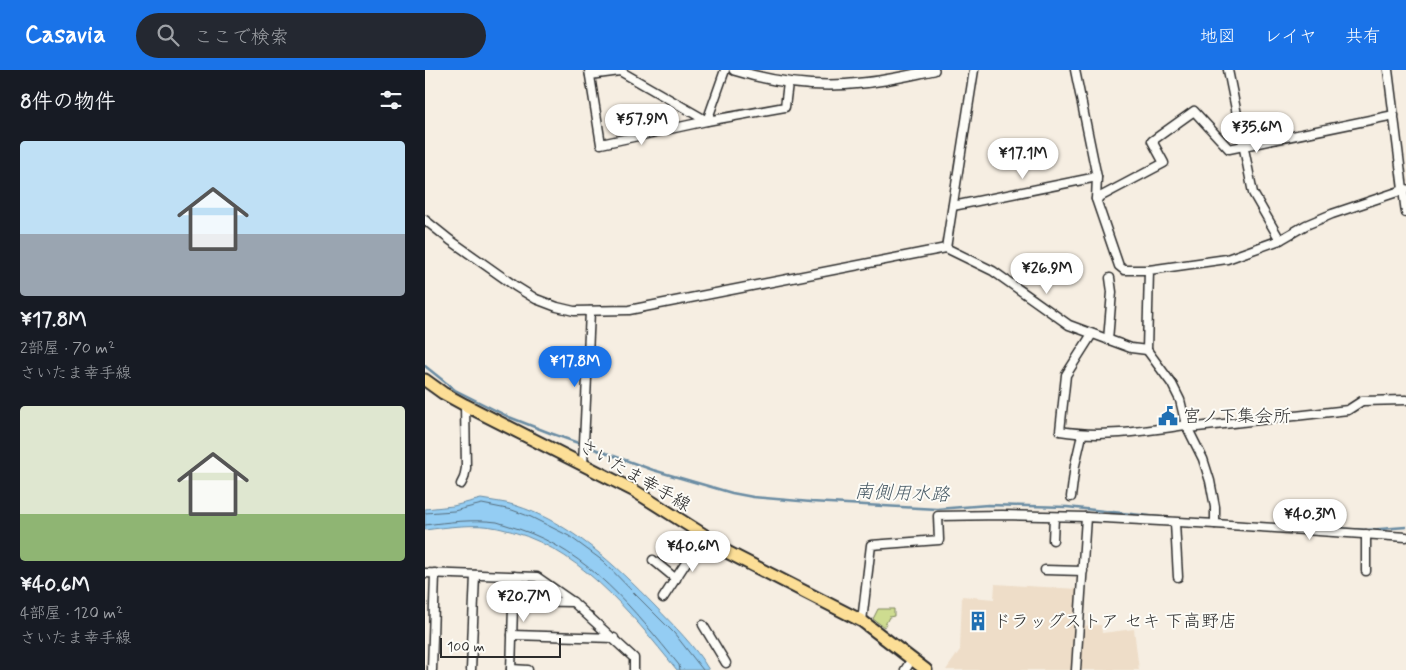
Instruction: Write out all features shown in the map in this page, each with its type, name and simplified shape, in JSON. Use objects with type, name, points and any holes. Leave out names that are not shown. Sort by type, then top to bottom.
[{"type":"main road","name":"さいたま幸手線","points":[[425,380],[465,405],[633,490],[735,557],[862,621],[926,670]]},
{"type":"street","points":[[707,121],[725,70]]},
{"type":"street","points":[[734,70],[789,83],[814,85],[862,83],[931,70]]},
{"type":"street","points":[[946,248],[974,70]]},
{"type":"street","points":[[1075,70],[1097,177],[1096,199],[1119,266],[1124,270],[1149,270],[1227,260],[1280,240],[1306,225],[1332,214],[1404,190]]},
{"type":"street","points":[[1228,70],[1253,193],[1280,240]]},
{"type":"street","points":[[1388,70],[1406,213]]},
{"type":"street","points":[[707,121],[620,72],[590,73],[601,144],[707,121],[785,107],[789,83]]},
{"type":"street","points":[[1096,199],[1164,163],[1152,142],[1194,111],[1229,149],[1393,115]]},
{"type":"street","points":[[953,206],[1097,177]]},
{"type":"street","points":[[425,220],[487,267],[536,299],[574,311],[629,310],[678,302],[946,248],[993,271],[1069,325],[1131,348],[1147,350]]},
{"type":"street","points":[[1149,270],[1147,350],[1172,384],[1180,400],[1187,427],[1203,459],[1210,481],[1215,507],[1215,524]]},
{"type":"street","points":[[1108,340],[1112,292],[1111,278]]},
{"type":"street","points":[[583,465],[590,311]]},
{"type":"street","points":[[1092,334],[1066,375],[1060,431],[1082,435],[1136,432],[1348,410],[1362,401],[1406,400]]},
{"type":"street","points":[[461,484],[465,468],[465,405]]},
{"type":"street","points":[[1071,497],[1075,465],[1082,435]]},
{"type":"street","points":[[862,621],[871,544],[939,540],[938,516],[1086,517],[1406,537]]},
{"type":"street","points":[[1053,540],[1055,517]]},
{"type":"street","points":[[1076,670],[1086,517]]},
{"type":"street","points":[[1175,523],[1178,577]]},
{"type":"street","points":[[1366,534],[1366,571]]},
{"type":"street","points":[[663,598],[704,535]]},
{"type":"street","points":[[653,560],[676,578]]},
{"type":"street","points":[[1045,570],[1083,571]]},
{"type":"street","points":[[425,573],[537,577],[573,602],[614,638],[634,658],[634,670]]},
{"type":"street","points":[[432,670],[435,573]]},
{"type":"street","points":[[471,670],[475,574]]},
{"type":"street","points":[[514,576],[511,670],[528,670]]},
{"type":"street","points":[[513,601],[573,602]]},
{"type":"street","points":[[703,625],[725,663]]},
{"type":"street","points":[[512,635],[614,638]]},
{"type":"street","points":[[905,670],[912,659]]},
{"type":"shaded area","points":[[995,584],[1078,589],[1078,626],[1101,625],[1102,633],[1134,629],[1139,670],[1079,670],[1079,667],[1069,670],[946,670],[960,650],[962,596],[994,599]]},
{"type":"green space","points":[[878,609],[894,609],[894,616],[889,617],[884,627],[873,619]]},
{"type":"water","points":[[481,499],[510,504],[535,513],[555,522],[591,546],[640,590],[691,644],[709,670],[677,670],[620,603],[577,564],[553,549],[526,536],[498,528],[461,526],[425,530],[425,509],[453,506]]},
{"type":"waterway","name":"南側用水路","points":[[425,366],[455,390],[509,417],[581,444]]},
{"type":"waterway","name":"南側用水路","points":[[586,446],[653,470],[732,493],[753,497],[937,509],[988,505],[1067,507],[1159,517]]},
{"type":"waterway","name":"南側用水路","points":[[1311,527],[1367,530],[1406,527]]},
{"type":"place","name":"宮ノ下集会所","points":[[1168,416]]},
{"type":"place","name":"ドラッグストア セキ 下高野店","points":[[978,621]]}]
